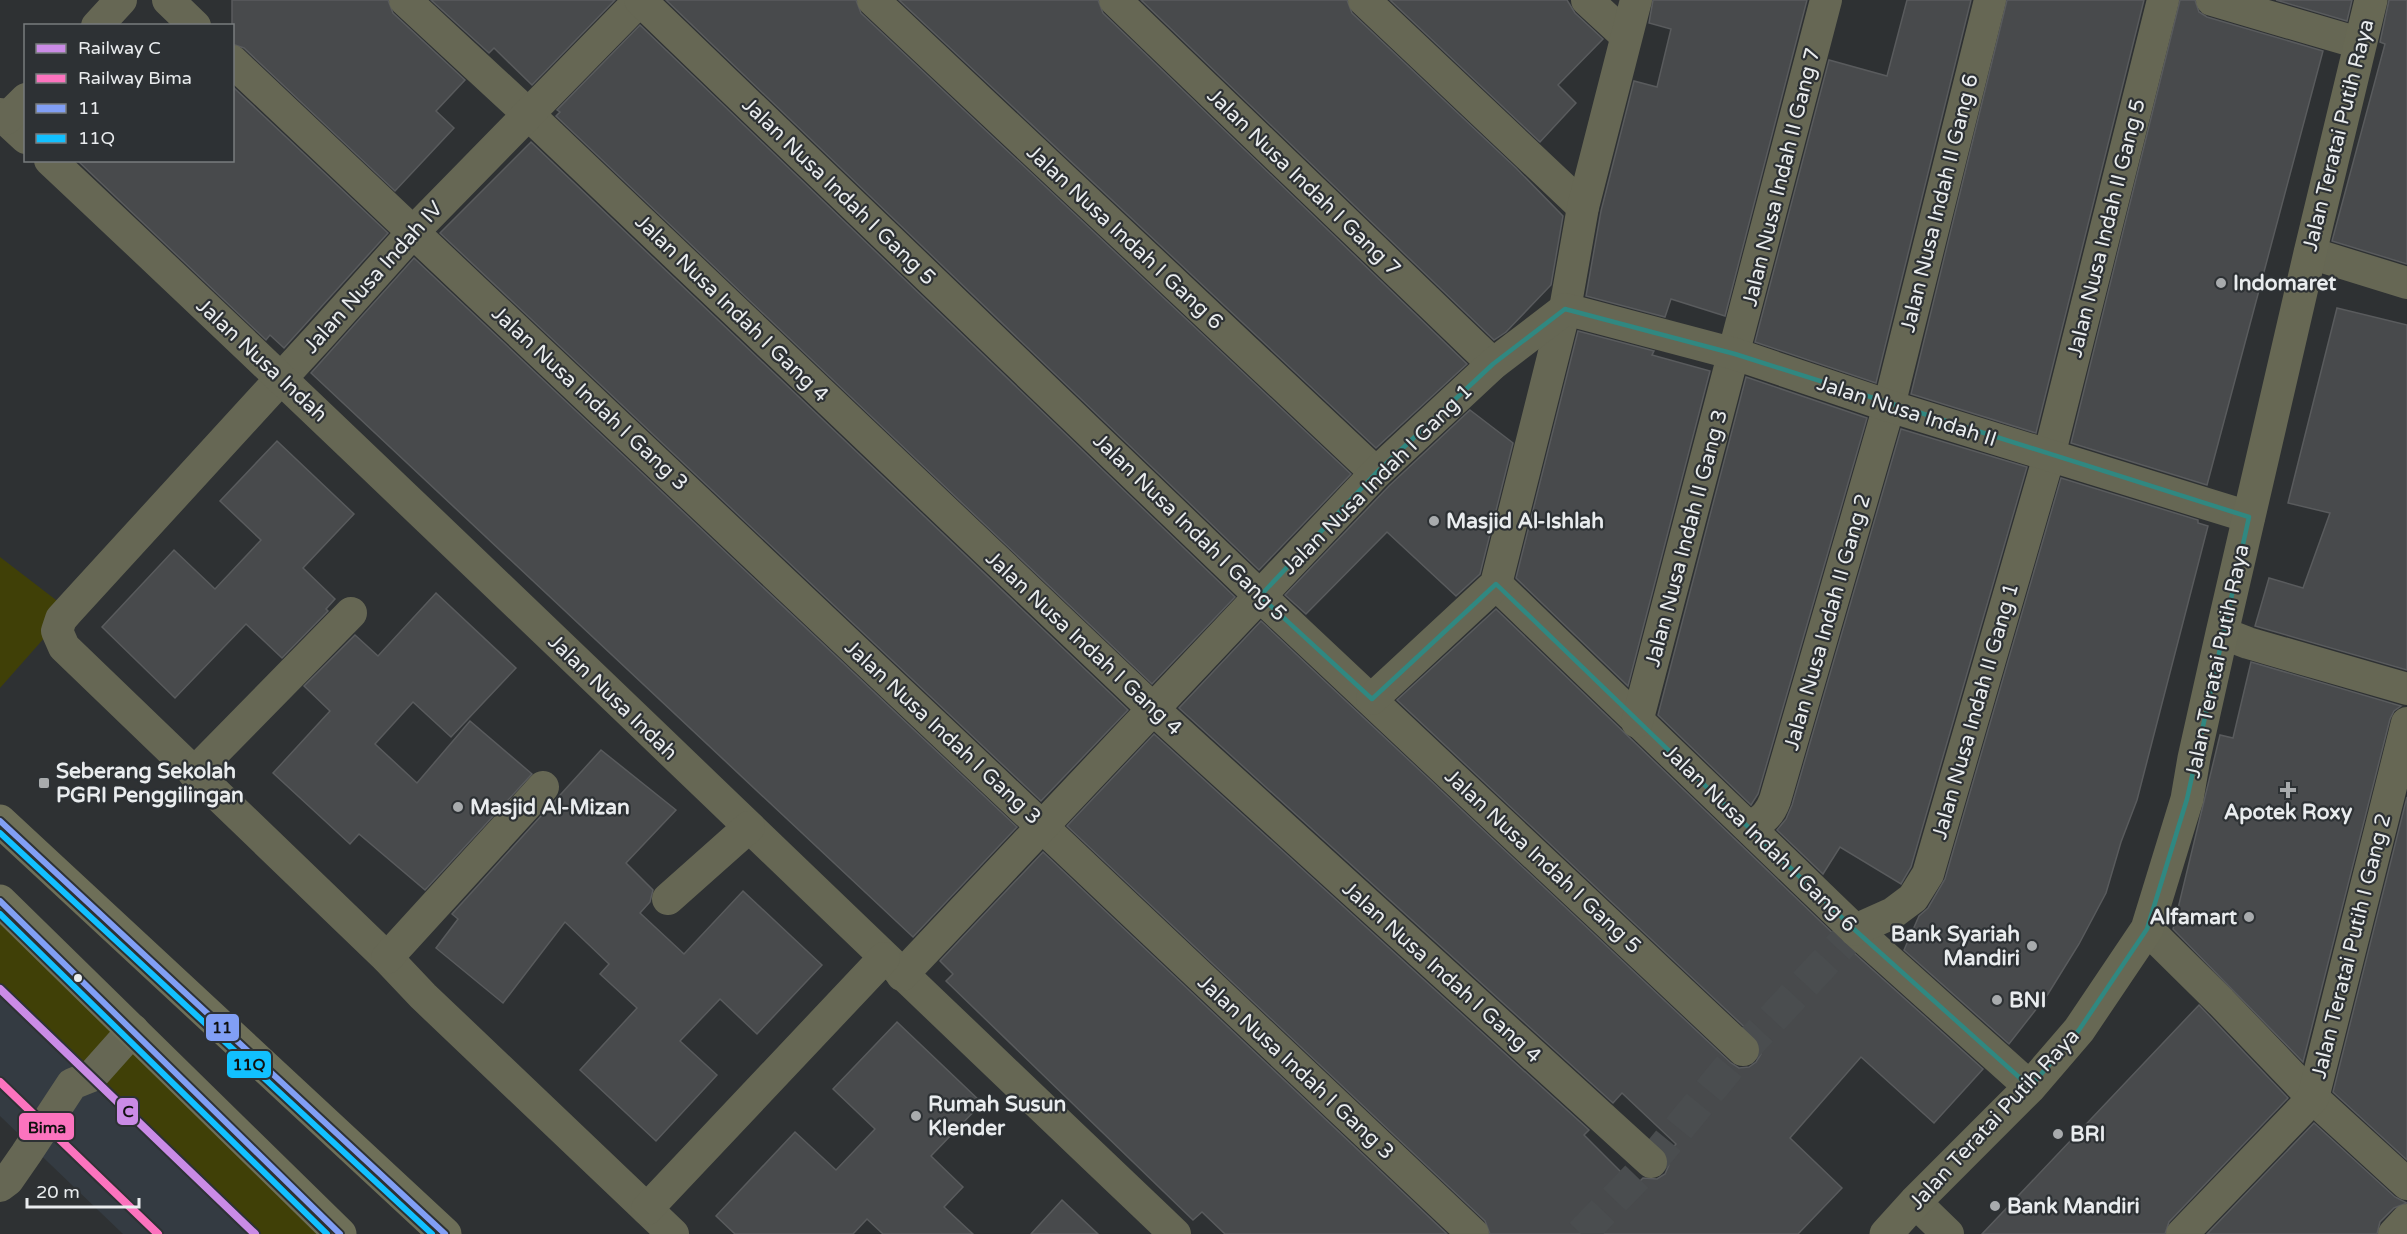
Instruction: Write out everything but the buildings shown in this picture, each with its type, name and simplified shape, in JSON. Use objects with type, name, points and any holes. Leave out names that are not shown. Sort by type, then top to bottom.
[{"type":"main road","points":[[0,821],[445,1234]]},
{"type":"main road","points":[[0,901],[340,1234]]},
{"type":"street","points":[[98,24],[121,0]]},
{"type":"street","points":[[168,0],[193,24]]},
{"type":"street","name":"Jalan Nusa Indah I Gang 4","points":[[405,0],[527,113],[1152,708],[1651,1162]]},
{"type":"street","name":"Jalan Nusa Indah IV","points":[[194,772],[64,647],[57,631],[61,619],[414,231],[640,0]]},
{"type":"street","name":"Jalan Nusa Indah I Gang 5","points":[[640,0],[1260,596],[1743,1050]]},
{"type":"street","name":"Jalan Nusa Indah I Gang 6","points":[[873,0],[1376,473]]},
{"type":"street","name":"Jalan Nusa Indah I Gang 7","points":[[1114,0],[1493,364]]},
{"type":"street","points":[[1364,0],[1583,207]]},
{"type":"street","points":[[1587,0],[1625,35]]},
{"type":"street","points":[[1372,699],[1496,584],[1565,309],[1583,207],[1625,35],[1636,0]]},
{"type":"street","name":"Jalan Nusa Indah II Gang 7","points":[[1735,354],[1826,0]]},
{"type":"street","name":"Jalan Nusa Indah II Gang 6","points":[[1889,406],[1990,0]]},
{"type":"street","name":"Jalan Nusa Indah II Gang 5","points":[[2049,456],[2163,0]]},
{"type":"street","points":[[2212,0],[2359,43]]},
{"type":"street","name":"Jalan Teratai Putih Raya","points":[[1886,1234],[2030,1087],[2079,1030],[2147,929],[2187,799],[2222,633],[2359,43],[2371,0]]},
{"type":"street","name":"Jalan Nusa Indah I Gang 3","points":[[234,63],[1473,1234]]},
{"type":"street","name":"Jalan Nusa Indah","points":[[52,162],[282,378],[1175,1234]]},
{"type":"street","points":[[2310,253],[2407,283]]},
{"type":"street","name":"Jalan Nusa Indah I Gang 1","points":[[647,1209],[893,966],[1042,826],[1376,473],[1493,364],[1565,309]]},
{"type":"street","name":"Jalan Nusa Indah II","points":[[1565,309],[1735,354],[1889,406],[2249,516]]},
{"type":"street","name":"Jalan Nusa Indah II Gang 3","points":[[1637,722],[1735,354]]},
{"type":"street","name":"Jalan Nusa Indah II Gang 2","points":[[1750,827],[1771,811],[1775,800],[1889,406]]},
{"type":"street","name":"Jalan Nusa Indah II Gang 1","points":[[1855,930],[1893,913],[1913,898],[1928,874],[2049,456]]},
{"type":"street","name":"Jalan Nusa Indah I Gang 6","points":[[1496,584],[1855,930],[2030,1087]]},
{"type":"street","points":[[351,613],[194,772],[387,957],[423,996],[673,1234]]},
{"type":"street","points":[[2222,633],[2248,643],[2407,689]]},
{"type":"street","name":"Jalan Teratai Putih I Gang 2","points":[[2313,1098],[2407,723]]},
{"type":"street","points":[[387,957],[543,788]]},
{"type":"street","points":[[668,900],[749,827]]},
{"type":"street","points":[[2147,929],[2313,1098],[2407,1184]]},
{"type":"street","points":[[0,1186],[8,1180],[26,1155],[72,1084],[92,1076],[133,1030]]},
{"type":"street","points":[[2182,1234],[2313,1098]]},
{"type":"street","points":[[1915,1202],[1948,1234]]},
{"type":"street","points":[[2394,1234],[2407,1220]]},
{"type":"highlighted area","points":[[1565,309],[1735,354],[2249,517],[2187,799],[2147,929],[2079,1030],[2030,1087],[1855,930],[1496,584],[1372,699],[1260,596],[1376,473],[1493,364]]},
{"type":"shaded area","points":[[0,557],[69,610],[0,688]]},
{"type":"shaded area","points":[[0,898],[346,1234],[256,1234],[0,989]]},
{"type":"shaded area","points":[[0,989],[256,1234],[123,1234],[0,1116]]},
{"type":"tunnel","points":[[1581,1234],[1651,1162],[1743,1050],[1855,930]]},
{"type":"rail line","name":"C","points":[[0,989],[255,1234]]},
{"type":"rail line","name":"Bima","points":[[0,1082],[158,1234]]},
{"type":"transit line","name":"11","points":[[0,821],[445,1234]]},
{"type":"transit line","name":"11Q","points":[[0,833],[432,1234]]},
{"type":"transit line","name":"11","points":[[0,901],[340,1234]]},
{"type":"transit line","name":"11Q","points":[[0,914],[327,1234]]},
{"type":"place","name":"Indomaret","points":[[2221,283]]},
{"type":"place","name":"Masjid Al-Ishlah","points":[[1434,521]]},
{"type":"place","name":"Seberang Sekolah PGRI Penggilingan","points":[[44,783]]},
{"type":"place","name":"Apotek Roxy","points":[[2288,790]]},
{"type":"place","name":"Masjid Al-Mizan","points":[[458,807]]},
{"type":"place","name":"Alfamart","points":[[2249,917]]},
{"type":"place","name":"Bank Syariah Mandiri","points":[[2032,946]]},
{"type":"place","name":"BNI","points":[[1997,1000]]},
{"type":"place","name":"Rumah Susun Klender","points":[[916,1116]]},
{"type":"place","name":"BRI","points":[[2058,1134]]},
{"type":"place","name":"Bank Mandiri","points":[[1995,1206]]}]
